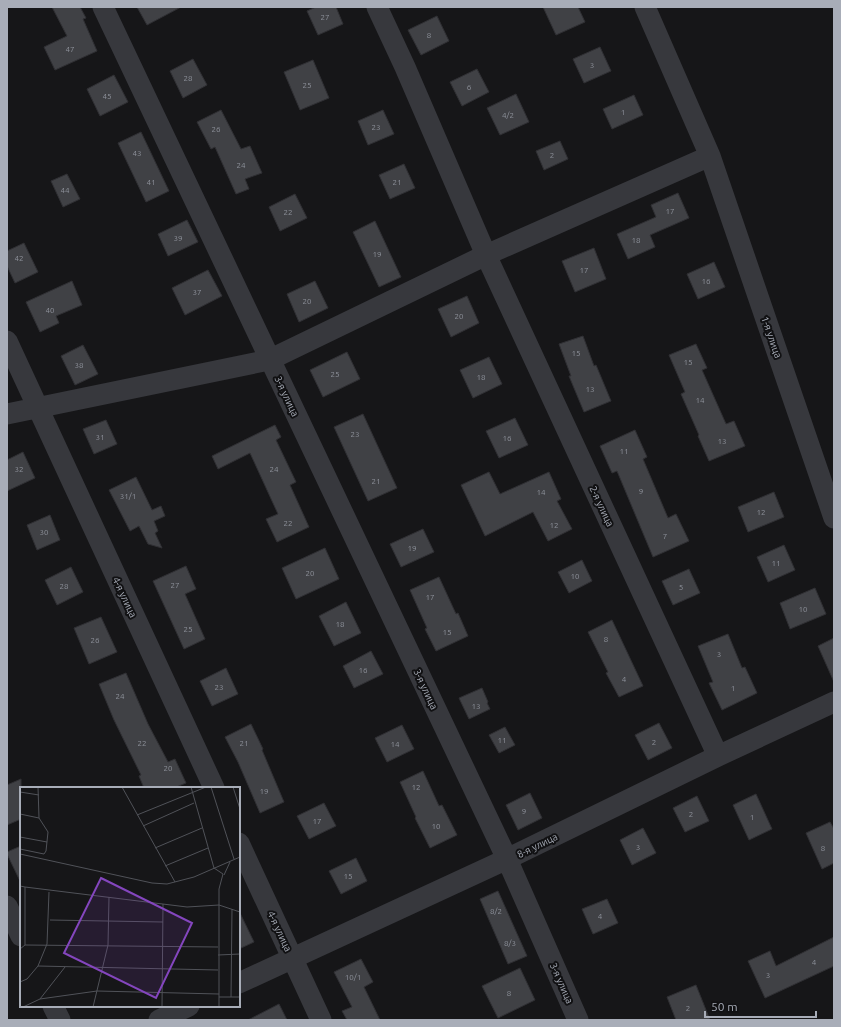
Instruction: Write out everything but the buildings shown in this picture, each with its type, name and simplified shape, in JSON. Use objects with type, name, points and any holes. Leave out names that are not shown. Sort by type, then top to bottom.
[{"type":"street","name":"3-я улица","points":[[102,7],[507,860],[578,1020]]},
{"type":"street","name":"2-я улица","points":[[377,7],[405,67],[486,255],[718,756]]},
{"type":"street","name":"1-я улица","points":[[645,7],[710,156],[834,518]]},
{"type":"street","points":[[7,414],[269,360],[486,255],[710,156]]},
{"type":"street","name":"4-я улица","points":[[7,341],[214,787]]},
{"type":"street","name":"8-я улица","points":[[240,983],[507,860],[718,756],[834,702]]},
{"type":"street","name":"4-я улица","points":[[240,845],[321,1020]]},
{"type":"street","points":[[7,906],[20,934]]},
{"type":"street","points":[[54,1007],[60,1020]]},
{"type":"street","points":[[159,1020],[187,1007]]}]
